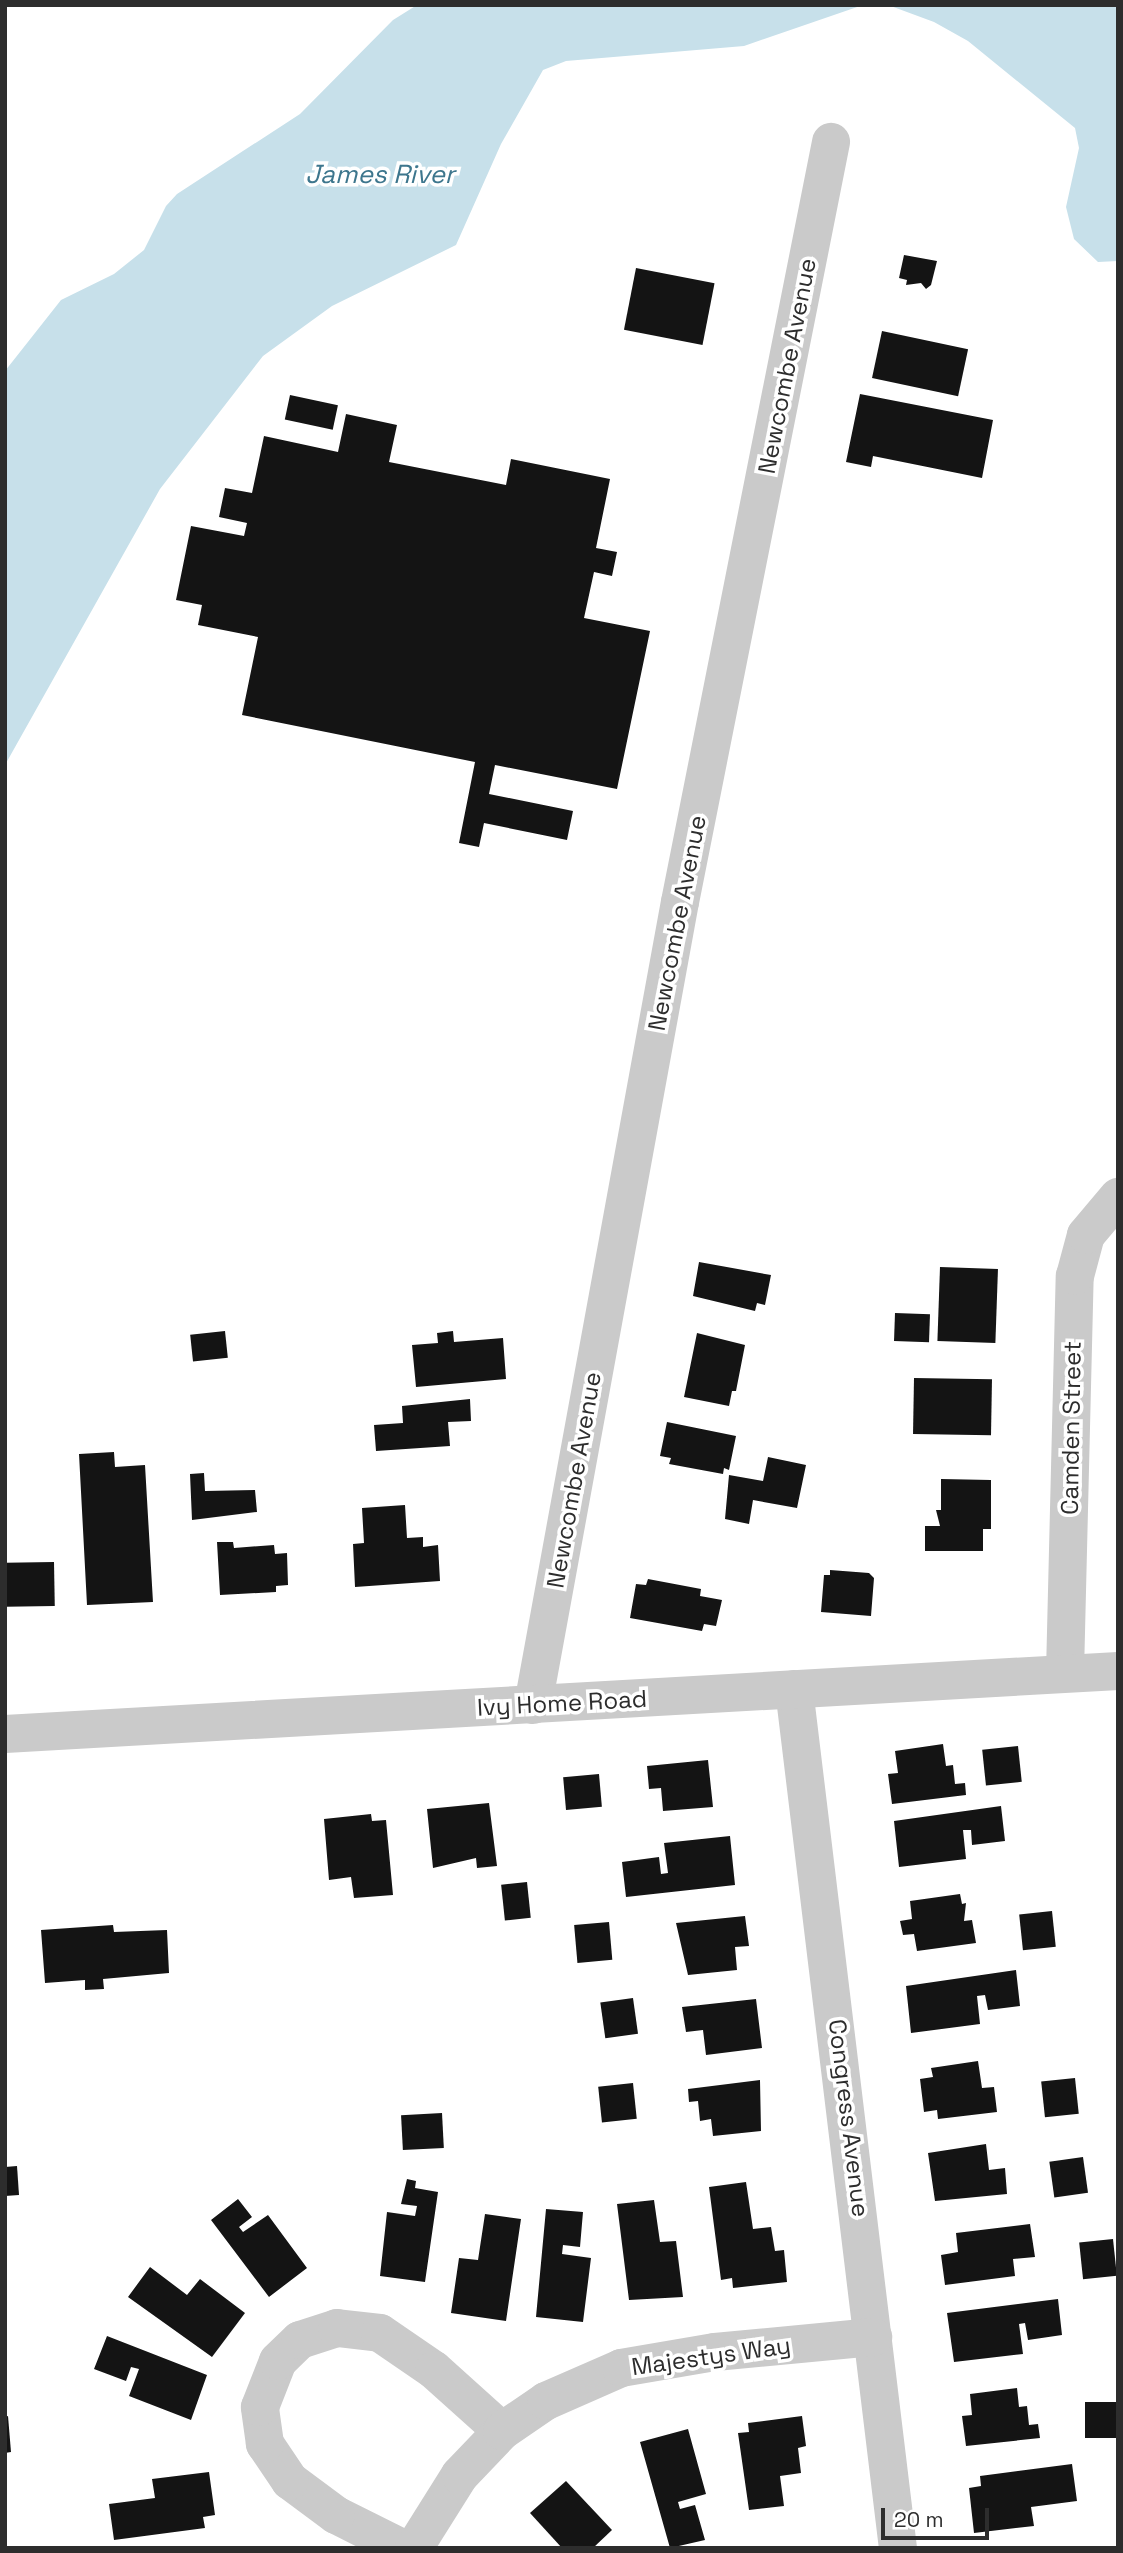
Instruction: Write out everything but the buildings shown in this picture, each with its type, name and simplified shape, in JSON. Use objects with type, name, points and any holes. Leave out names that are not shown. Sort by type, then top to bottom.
[{"type":"street","name":"Newcombe Avenue","points":[[533,1704],[680,902],[831,142]]},
{"type":"street","name":"Camden Street","points":[[1065,1673],[1075,1276],[1086,1235],[1118,1197]]},
{"type":"street","name":"Ivy Home Road","points":[[5,1734],[1118,1671]]},
{"type":"street","name":"Congress Avenue","points":[[794,1689],[898,2548]]},
{"type":"street","points":[[402,2548],[336,2515],[290,2481],[265,2444],[261,2407],[278,2361],[300,2340],[337,2328],[380,2333],[434,2370],[502,2431]]},
{"type":"street","name":"Majestys Way","points":[[414,2548],[460,2475],[502,2431],[546,2401],[621,2368],[715,2352],[873,2337]]},
{"type":"water","name":"James River","points":[[417,5],[863,5],[744,46],[566,61],[543,70],[501,144],[456,245],[332,306],[263,356],[160,489],[5,765],[5,371],[61,300],[114,274],[144,250],[166,206],[177,194],[300,114],[393,20]]},
{"type":"water","points":[[888,5],[1118,5],[1118,261],[1098,262],[1074,239],[1066,207],[1079,148],[1075,128],[968,41],[934,22]]}]
